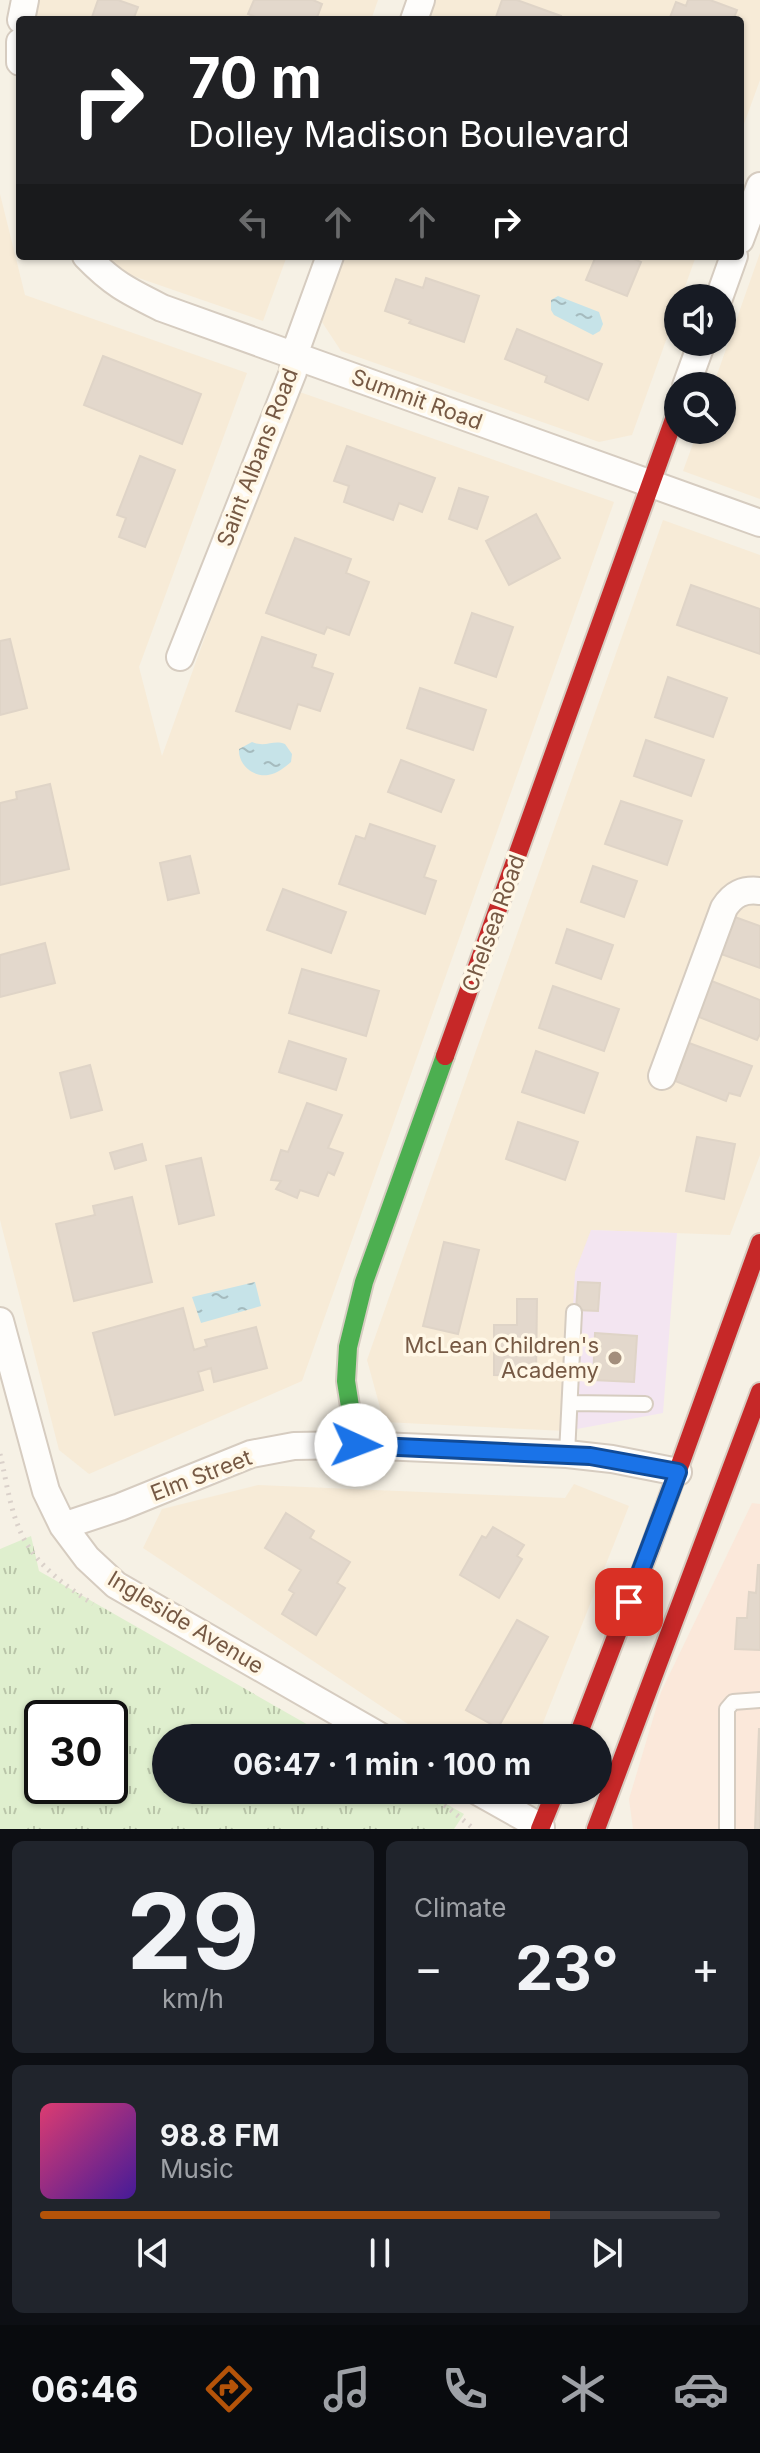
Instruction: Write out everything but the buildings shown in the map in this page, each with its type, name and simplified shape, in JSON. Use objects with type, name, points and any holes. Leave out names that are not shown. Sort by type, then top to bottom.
[{"type":"street","points":[[744,229],[760,186]]},
{"type":"street","name":"Summit Road","points":[[90,260],[120,288],[162,308],[760,523]]},
{"type":"street","name":"Saint Albans Road","points":[[180,657],[293,372],[294,355],[329,260]]},
{"type":"street","points":[[724,284],[733,260]]},
{"type":"street","name":"Chelsea Road","points":[[356,1445],[346,1381],[348,1347],[364,1282],[665,444]]},
{"type":"street","points":[[662,1076],[724,908],[730,898],[743,891],[760,891]]},
{"type":"street","points":[[582,1724],[678,1472],[760,1243]]},
{"type":"street","name":"Ingleside Avenue","points":[[0,1321],[42,1479],[63,1526],[87,1558],[116,1585],[359,1724]]},
{"type":"street","points":[[596,1829],[740,1465],[760,1392]]},
{"type":"street","name":"Elm Street","points":[[63,1526],[120,1507],[251,1454],[294,1446],[356,1445],[567,1454],[678,1472]]},
{"type":"street","points":[[499,1804],[541,1828],[550,1804]]},
{"type":"street","points":[[569,1804],[569,1810]]},
{"type":"lane","points":[[567,1454],[574,1312]]},
{"type":"lane","points":[[570,1403],[645,1404]]},
{"type":"lane","points":[[727,1829],[727,1709],[733,1702],[760,1700]]},
{"type":"path","points":[[442,1804],[474,1829]]},
{"type":"shaded area","points":[[26,0],[378,0],[372,16],[21,16]]},
{"type":"shaded area","points":[[436,0],[760,0],[760,80],[744,124],[744,16],[430,16]]},
{"type":"shaded area","points":[[0,194],[25,295],[247,373],[139,667],[162,756],[294,390],[614,502],[302,1381],[89,1474],[59,1450],[0,1220]]},
{"type":"shaded area","points":[[760,253],[760,499],[683,471],[693,444],[736,444],[736,372],[718,372],[724,356],[736,356],[736,321]]},
{"type":"shaded area","points":[[87,260],[286,260],[263,321]]},
{"type":"shaded area","points":[[344,260],[695,260],[686,284],[664,284],[664,346],[632,435],[599,442],[341,351],[322,322]]},
{"type":"shaded area","points":[[663,520],[760,555],[760,1155],[730,1235],[591,1230],[566,1431],[384,1422],[367,1360]]},
{"type":"shaded area","points":[[591,1230],[677,1233],[663,1413],[566,1431],[575,1272]]},
{"type":"shaded area","points":[[574,1484],[629,1506],[543,1724],[408,1724],[143,1548],[162,1509],[258,1485],[565,1498]]},
{"type":"shaded area","points":[[752,1503],[760,1504],[760,1829],[633,1829],[629,1799],[661,1692]]},
{"type":"green space","points":[[31,1536],[39,1571],[307,1724],[152,1724],[152,1804],[446,1804],[464,1814],[454,1829],[0,1829],[0,1549]]},
{"type":"water","points":[[558,296],[599,312],[603,324],[600,331],[593,335],[554,315],[551,300]]},
{"type":"water","points":[[252,742],[285,744],[292,754],[291,762],[271,774],[252,772],[241,760],[239,749]]},
{"type":"water","points":[[255,1282],[261,1306],[201,1323],[192,1297]]},
{"type":"traffic: fast","points":[[356,1445],[346,1381],[348,1347],[364,1282],[445,1056]]},
{"type":"traffic: jam","points":[[445,1056],[665,444]]},
{"type":"traffic: jam","points":[[582,1724],[650,1548],[760,1243]]},
{"type":"traffic: jam","points":[[596,1829],[760,1392]]},
{"type":"traffic: jam","points":[[540,1829],[550,1804]]},
{"type":"place","name":"McLean Children's Academy","points":[[615,1358]]},
{"type":"route","points":[[356,1445],[590,1456],[678,1472],[629,1602]]}]
